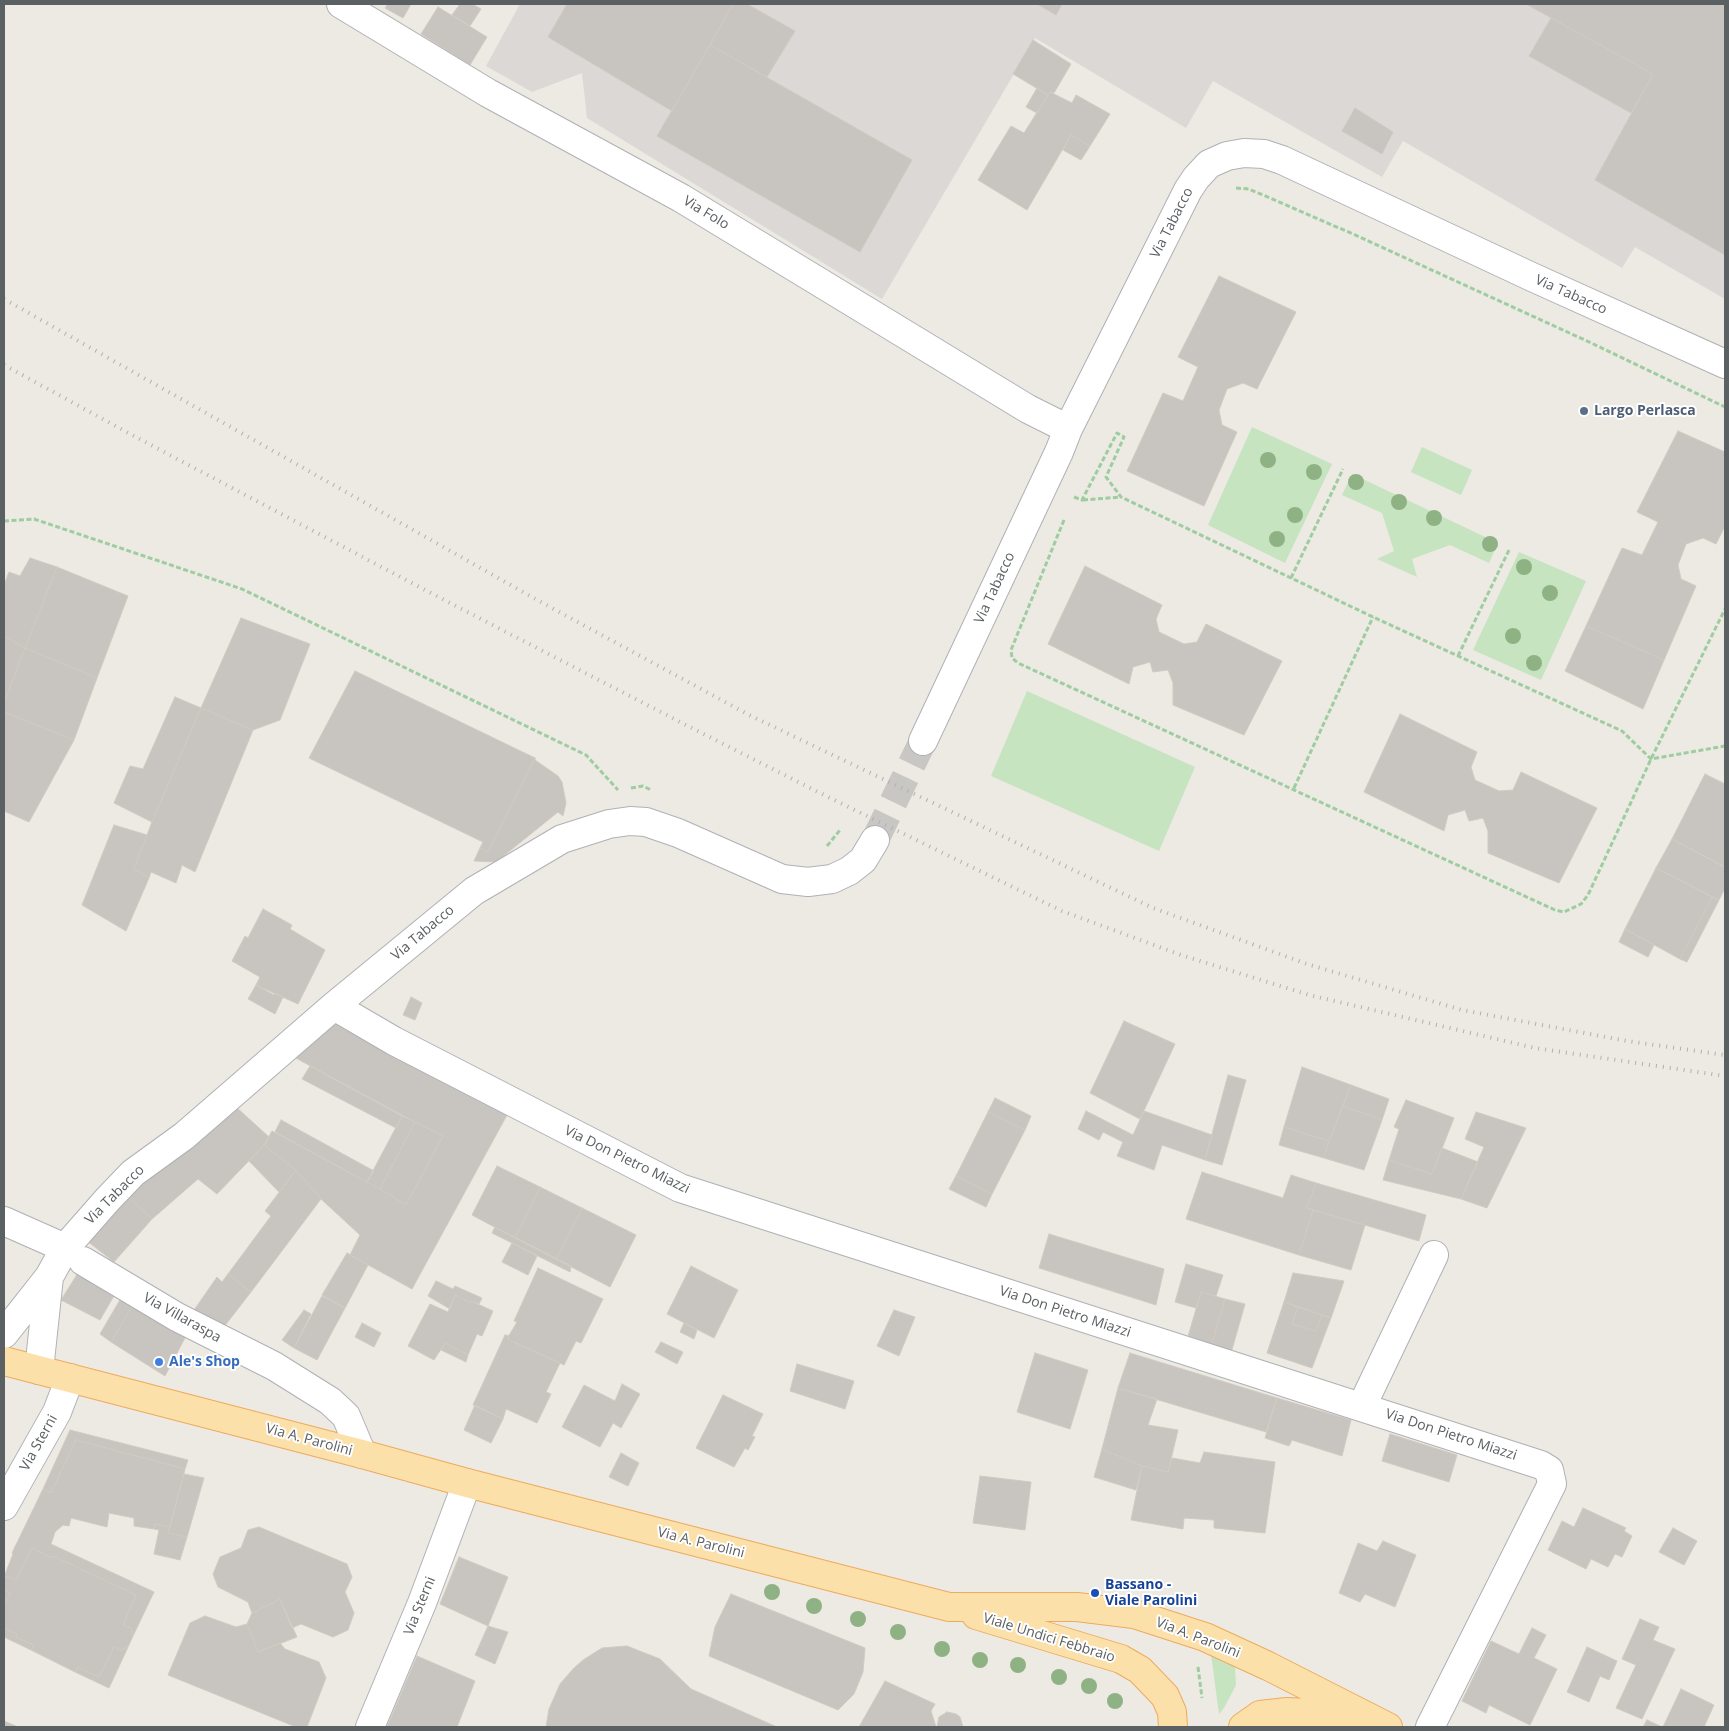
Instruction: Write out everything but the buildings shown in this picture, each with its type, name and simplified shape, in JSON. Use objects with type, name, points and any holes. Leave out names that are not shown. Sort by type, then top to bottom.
[{"type":"main road","name":"Via A. Parolini","points":[[4,1361],[362,1454],[467,1484],[948,1607],[1077,1607],[1134,1614],[1204,1637],[1268,1666],[1388,1727]]},
{"type":"main road","name":"Viale Undici Febbraio","points":[[948,1607],[1121,1659],[1140,1670],[1165,1696],[1172,1712],[1173,1727]]},
{"type":"main road","points":[[1243,1727],[1260,1715],[1287,1712],[1338,1718],[1379,1727]]},
{"type":"street","name":"Via Folo","points":[[341,4],[488,93],[681,198],[1028,409],[1068,429]]},
{"type":"street","name":"Via Tabacco","points":[[923,741],[1059,452],[1068,429],[1188,190],[1209,164],[1227,156],[1244,153],[1264,154],[1282,160],[1532,277],[1725,364]]},
{"type":"street","name":"Via Tabacco","points":[[4,1334],[49,1277],[74,1255],[108,1199],[133,1173],[184,1136],[334,1006],[474,891],[562,839],[609,824],[646,822],[678,833],[782,879],[808,882],[832,879],[849,871],[862,860],[875,840]]},
{"type":"street","name":"Via Don Pietro Miazzi","points":[[334,1006],[394,1042],[680,1188],[1362,1406],[1541,1465],[1549,1470],[1552,1484],[1430,1727]]},
{"type":"street","name":"Via Villaraspa","points":[[4,1222],[74,1255],[177,1317],[274,1366],[330,1401],[346,1416],[362,1454]]},
{"type":"street","points":[[1362,1406],[1434,1255]]},
{"type":"street","name":"Via Tabacco","points":[[39,1370],[49,1277]]},
{"type":"street","name":"Via Sterni","points":[[4,1506],[57,1412],[70,1378]]},
{"type":"street","name":"Via Sterni","points":[[370,1727],[422,1603],[467,1484]]},
{"type":"path","points":[[1230,190],[1237,188],[1249,189],[1353,234],[1725,407]]},
{"type":"path","points":[[1082,500],[1117,433],[1124,437],[1106,477],[1121,497],[1373,617],[1622,732],[1651,759]]},
{"type":"path","points":[[1291,578],[1343,470]]},
{"type":"path","points":[[1070,506],[1077,489]]},
{"type":"path","points":[[1074,497],[1082,500],[1121,497]]},
{"type":"path","points":[[1066,515],[1011,650],[1012,658],[1018,663],[1294,788],[1546,906],[1564,912],[1581,904],[1588,896],[1651,759],[1725,609]]},
{"type":"path","points":[[4,521],[34,519],[242,589],[586,755],[618,790]]},
{"type":"path","points":[[1458,656],[1510,548]]},
{"type":"path","points":[[1294,788],[1373,617]]},
{"type":"path","points":[[1651,759],[1725,746]]},
{"type":"path","points":[[826,847],[840,830]]},
{"type":"shaded area","points":[[520,4],[1725,4],[1725,299],[1635,247],[1622,268],[1403,141],[1382,177],[1213,81],[1186,128],[1035,38],[882,299],[587,118],[582,73],[532,92],[486,66]]},
{"type":"green space","points":[[1252,427],[1332,464],[1285,563],[1208,525]]},
{"type":"green space","points":[[1422,447],[1472,470],[1461,495],[1411,472]]},
{"type":"green space","points":[[1352,474],[1498,543],[1489,563],[1450,545],[1412,559],[1417,577],[1377,559],[1394,551],[1382,513],[1342,495]]},
{"type":"green space","points":[[1519,552],[1586,581],[1541,680],[1473,650]]},
{"type":"green space","points":[[1027,691],[1195,767],[1159,851],[991,776]]},
{"type":"green space","points":[[1211,1654],[1235,1666],[1236,1685],[1219,1714]]},
{"type":"tunnel","points":[[875,840],[923,741]]},
{"type":"railway","points":[[4,299],[539,601],[749,715],[1153,908],[1307,964],[1462,1010],[1627,1041],[1725,1055]]},
{"type":"railway","points":[[4,365],[425,590],[684,724],[826,796],[1062,911],[1181,955],[1309,995],[1535,1048],[1725,1076]]},
{"type":"place","name":"Largo Perlasca","points":[[1584,411]]},
{"type":"place","name":"Ale's Shop","points":[[159,1362]]},
{"type":"place","name":"Bassano - Viale Parolini","points":[[1095,1593]]}]
